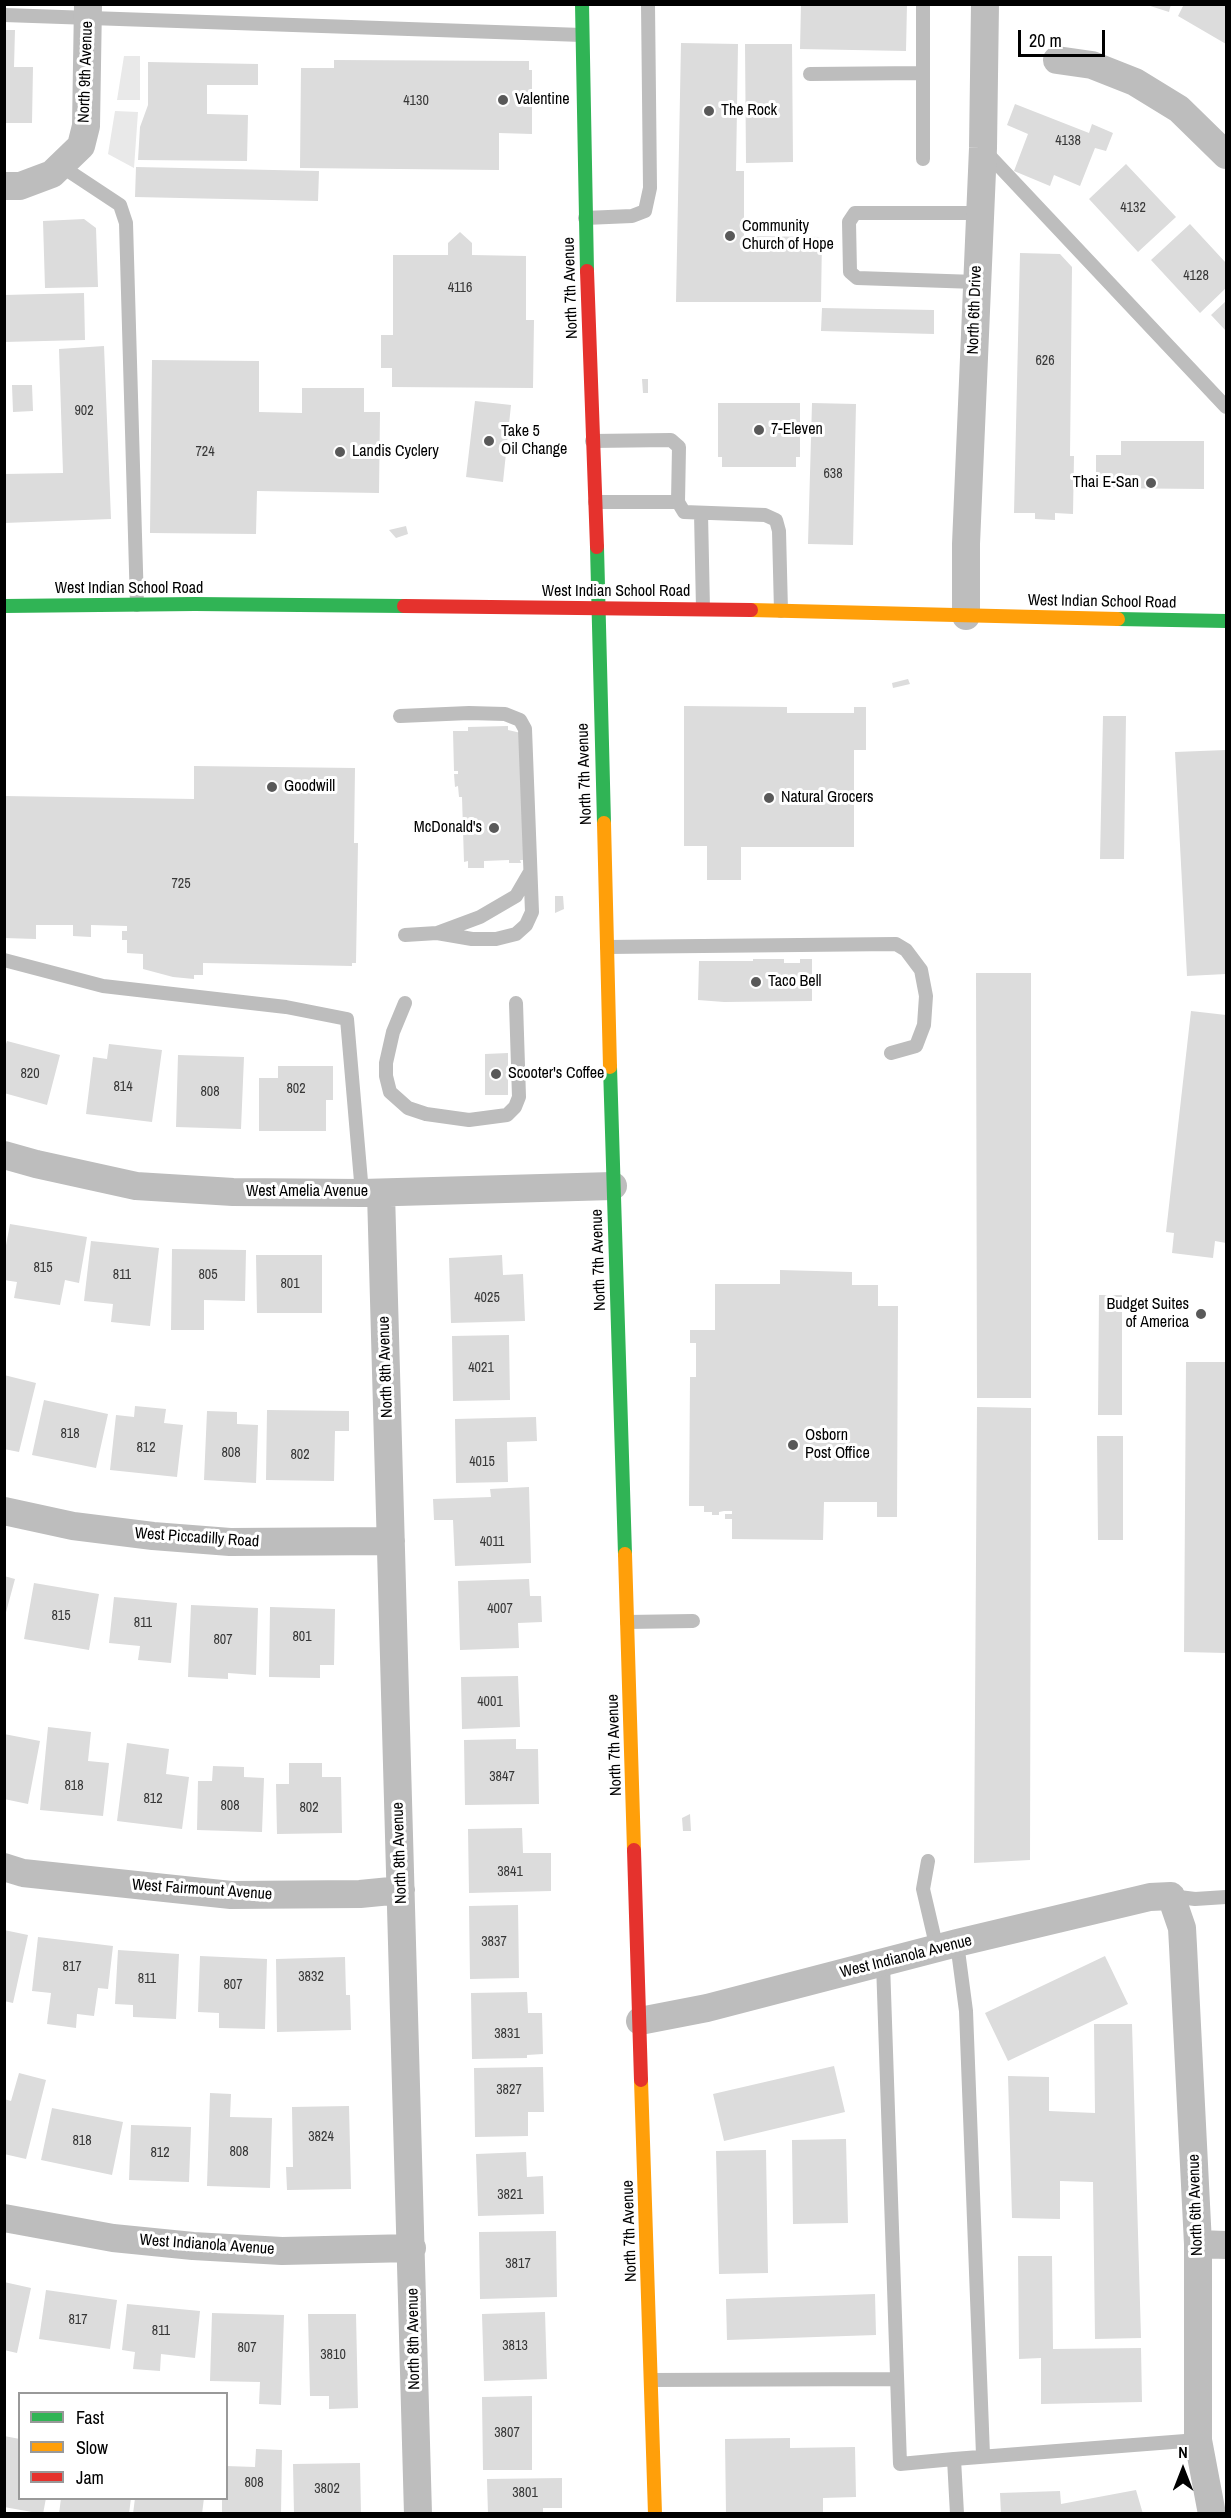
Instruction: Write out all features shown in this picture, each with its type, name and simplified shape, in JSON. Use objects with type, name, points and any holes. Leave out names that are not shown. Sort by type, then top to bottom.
[{"type":"main road","name":"North 7th Avenue","points":[[582,4],[585,218],[613,1186],[655,2514]]},
{"type":"main road","name":"West Indian School Road","points":[[4,606],[703,609],[1227,621]]},
{"type":"street","name":"North 6th Drive","points":[[966,616],[966,544],[986,4]]},
{"type":"street","name":"North 9th Avenue","points":[[4,186],[20,186],[41,180],[61,166],[81,146],[84,136],[88,11]]},
{"type":"street","points":[[1057,60],[1092,65],[1135,82],[1179,109],[1227,155]]},
{"type":"street","name":"West Amelia Avenue","points":[[4,1155],[136,1186],[233,1192],[372,1193],[613,1186]]},
{"type":"street","name":"North 8th Avenue","points":[[372,1193],[391,1541],[418,2514]]},
{"type":"street","name":"West Piccadilly Road","points":[[4,1511],[73,1526],[230,1542],[391,1541]]},
{"type":"street","name":"West Fairmount Avenue","points":[[4,1867],[23,1873],[231,1895],[360,1894],[401,1890]]},
{"type":"street","name":"West Indianola Avenue","points":[[640,2021],[707,2008],[947,1946],[1150,1897],[1171,1896]]},
{"type":"street","name":"North 6th Avenue","points":[[1171,1896],[1182,1928],[1198,2244],[1198,2440],[1212,2514]]},
{"type":"street","name":"West Indianola Avenue","points":[[4,2218],[112,2238],[193,2246],[282,2251],[412,2248]]},
{"type":"street","points":[[1198,2244],[1227,2245]]},
{"type":"lane","points":[[585,218],[632,216],[645,211],[650,188],[648,4]]},
{"type":"lane","points":[[923,4],[923,159]]},
{"type":"lane","points":[[4,15],[88,11],[582,35]]},
{"type":"lane","points":[[810,74],[923,73]]},
{"type":"lane","points":[[982,148],[1227,407]]},
{"type":"lane","points":[[61,166],[120,205],[126,223],[137,605]]},
{"type":"lane","points":[[976,282],[857,278],[850,272],[849,222],[855,213],[979,213]]},
{"type":"lane","points":[[592,441],[671,440],[679,447],[678,502],[684,512],[765,515],[776,520],[779,531],[781,611]]},
{"type":"lane","points":[[595,502],[678,502]]},
{"type":"lane","points":[[701,513],[703,609]]},
{"type":"lane","points":[[400,716],[505,714],[520,720],[525,729],[532,912],[526,925],[516,934],[496,939],[472,939],[437,933],[405,935]]},
{"type":"lane","points":[[437,933],[480,917],[516,896],[531,870]]},
{"type":"lane","points":[[607,947],[896,944],[915,960],[921,970],[926,996],[924,1025],[916,1046],[891,1053]]},
{"type":"lane","points":[[4,960],[103,986],[286,1006],[347,1018],[372,1193]]},
{"type":"lane","points":[[405,1003],[393,1032],[386,1063],[390,1092],[408,1108],[426,1114],[469,1120],[507,1115],[515,1107],[519,1097],[516,1003]]},
{"type":"lane","points":[[627,1622],[693,1621]]},
{"type":"lane","points":[[928,1861],[922,1889],[947,1946],[966,2011],[982,2455]]},
{"type":"lane","points":[[1171,1896],[1194,1899],[1227,1897]]},
{"type":"lane","points":[[883,1963],[900,2464],[982,2455],[1198,2440]]},
{"type":"lane","points":[[651,2380],[896,2379]]},
{"type":"lane","points":[[954,2459],[957,2514]]},
{"type":"shaded area","points":[[124,56],[140,56],[140,100],[117,100]]},
{"type":"shaded area","points":[[115,111],[138,112],[134,168],[108,154]]},
{"type":"building","points":[[801,4],[907,4],[906,51],[800,49]]},
{"type":"building","points":[[1144,4],[1171,4],[1169,12]]},
{"type":"building","points":[[1184,4],[1226,4],[1226,44],[1178,16]]},
{"type":"building","points":[[4,30],[15,30],[14,67],[33,67],[32,123],[4,123]]},
{"type":"building","name":"Community Church of Hope","points":[[681,43],[738,44],[736,171],[744,171],[744,236],[822,237],[821,302],[676,302]]},
{"type":"building","points":[[745,44],[792,44],[793,162],[746,163]]},
{"type":"building","points":[[334,60],[529,61],[529,70],[532,70],[532,134],[499,133],[499,170],[300,168],[301,68],[334,68]]},
{"type":"building","points":[[148,62],[258,64],[258,85],[207,85],[207,114],[248,115],[247,161],[138,160],[140,127],[148,105]]},
{"type":"building","points":[[1015,104],[1089,133],[1092,124],[1113,133],[1106,151],[1095,148],[1080,186],[1054,175],[1050,186],[1014,171],[1028,134],[1007,125]]},
{"type":"building","points":[[1126,164],[1176,217],[1138,252],[1089,199]]},
{"type":"building","points":[[136,167],[319,171],[318,201],[135,197]]},
{"type":"building","points":[[84,219],[96,228],[98,287],[45,288],[43,221]]},
{"type":"building","points":[[1190,224],[1226,263],[1226,288],[1200,313],[1151,260]]},
{"type":"building","points":[[460,232],[472,243],[472,255],[526,256],[526,320],[534,320],[533,388],[392,387],[392,368],[381,368],[381,335],[393,335],[393,255],[448,255],[448,243]]},
{"type":"building","points":[[1020,253],[1060,254],[1072,267],[1070,456],[1074,456],[1073,514],[1055,513],[1055,520],[1035,519],[1035,513],[1014,513]]},
{"type":"building","points":[[84,293],[85,340],[4,342],[4,295]]},
{"type":"building","points":[[1226,301],[1226,331],[1211,315]]},
{"type":"building","points":[[822,308],[934,310],[934,334],[821,331]]},
{"type":"building","points":[[104,346],[111,519],[4,523],[4,474],[63,473],[59,349]]},
{"type":"building","points":[[152,360],[259,361],[259,412],[302,413],[302,388],[364,388],[364,412],[380,412],[379,493],[257,491],[256,534],[150,533]]},
{"type":"building","points":[[642,379],[648,379],[648,393],[643,393]]},
{"type":"building","points":[[12,385],[32,385],[33,411],[13,412]]},
{"type":"building","name":"Take 5 Oil Change","points":[[475,401],[511,405],[503,482],[466,477]]},
{"type":"building","name":"7-Eleven","points":[[718,403],[800,403],[800,457],[796,457],[796,467],[722,467],[722,457],[718,457]]},
{"type":"building","points":[[812,403],[856,404],[853,545],[808,544]]},
{"type":"building","points":[[1121,441],[1204,441],[1204,489],[1096,488],[1096,455],[1121,455]]},
{"type":"building","points":[[406,526],[408,534],[396,538],[389,530]]},
{"type":"building","points":[[908,679],[910,684],[893,688],[892,683]]},
{"type":"building","name":"Natural Grocers","points":[[684,706],[787,707],[787,713],[854,713],[854,707],[866,707],[866,750],[854,750],[854,847],[741,847],[741,880],[707,880],[707,846],[684,846]]},
{"type":"building","points":[[1103,716],[1126,716],[1124,859],[1100,859]]},
{"type":"building","name":"McDonald's","points":[[508,726],[508,730],[521,733],[527,860],[520,860],[521,863],[509,863],[509,860],[484,861],[484,868],[468,868],[468,861],[464,862],[462,797],[459,797],[458,786],[455,787],[454,774],[458,774],[458,771],[454,771],[453,731],[468,731],[468,727]]},
{"type":"building","points":[[1226,750],[1226,974],[1187,976],[1175,752]]},
{"type":"building","points":[[194,766],[355,768],[354,843],[358,843],[356,963],[352,963],[352,966],[203,963],[203,975],[194,975],[194,979],[173,977],[143,969],[143,954],[127,953],[127,940],[122,940],[122,931],[127,931],[127,926],[91,925],[91,937],[73,936],[73,925],[36,925],[36,939],[4,938],[4,796],[194,799]]},
{"type":"building","points":[[555,896],[563,896],[564,909],[555,913]]},
{"type":"building","name":"Taco Bell","points":[[753,959],[784,959],[784,963],[800,963],[800,959],[812,959],[812,1001],[698,1000],[699,961],[753,961]]},
{"type":"building","points":[[976,973],[1031,973],[1031,1398],[977,1398]]},
{"type":"building","points":[[1191,1011],[1226,1015],[1226,1243],[1215,1241],[1213,1258],[1172,1253],[1174,1233],[1166,1232]]},
{"type":"building","points":[[7,1041],[60,1055],[47,1105],[4,1093],[4,1050]]},
{"type":"building","points":[[109,1044],[162,1050],[152,1122],[86,1114],[93,1057],[107,1059]]},
{"type":"building","name":"Scooter's Coffee","points":[[508,1053],[508,1095],[485,1095],[485,1054]]},
{"type":"building","points":[[178,1055],[244,1057],[241,1129],[176,1127]]},
{"type":"building","points":[[278,1066],[333,1066],[333,1100],[326,1100],[326,1131],[259,1131],[259,1078],[278,1078]]},
{"type":"building","points":[[10,1224],[87,1237],[79,1283],[65,1280],[60,1305],[14,1298],[17,1282],[4,1280],[4,1256]]},
{"type":"building","points":[[91,1241],[159,1248],[150,1326],[111,1322],[113,1304],[84,1301]]},
{"type":"building","points":[[172,1249],[246,1250],[245,1301],[204,1300],[204,1330],[171,1330]]},
{"type":"building","points":[[256,1255],[322,1255],[322,1313],[257,1313]]},
{"type":"building","points":[[502,1255],[503,1275],[523,1274],[525,1321],[451,1323],[449,1258]]},
{"type":"building","name":"Osborn Post Office","points":[[780,1270],[852,1272],[852,1285],[878,1285],[878,1306],[898,1306],[897,1517],[877,1517],[877,1502],[824,1502],[823,1540],[732,1539],[732,1519],[725,1519],[725,1514],[732,1514],[732,1511],[712,1515],[712,1512],[704,1512],[704,1506],[689,1506],[690,1377],[696,1377],[696,1343],[690,1343],[690,1330],[715,1330],[715,1284],[780,1284]]},
{"type":"building","points":[[1099,1295],[1122,1295],[1122,1415],[1098,1415]]},
{"type":"building","points":[[509,1335],[510,1400],[453,1401],[452,1336]]},
{"type":"building","points":[[1186,1362],[1226,1362],[1226,1653],[1184,1652]]},
{"type":"building","points":[[4,1375],[36,1383],[19,1452],[4,1449]]},
{"type":"building","points":[[44,1400],[108,1414],[96,1468],[32,1455]]},
{"type":"building","points":[[135,1406],[166,1409],[164,1423],[183,1425],[177,1477],[110,1470],[116,1415],[134,1417]]},
{"type":"building","points":[[977,1407],[1031,1408],[1030,1860],[974,1863]]},
{"type":"building","points":[[267,1410],[349,1411],[349,1431],[335,1431],[334,1481],[266,1480]]},
{"type":"building","points":[[207,1411],[237,1412],[237,1424],[258,1425],[256,1483],[204,1480]]},
{"type":"building","points":[[536,1417],[537,1441],[507,1442],[508,1482],[456,1483],[455,1419]]},
{"type":"building","points":[[1097,1436],[1123,1436],[1123,1540],[1098,1540]]},
{"type":"building","points":[[529,1487],[531,1563],[455,1566],[453,1520],[434,1520],[433,1499],[491,1497],[490,1489]]},
{"type":"building","points":[[4,1576],[15,1579],[5,1616],[4,1616]]},
{"type":"building","points":[[529,1579],[530,1596],[541,1596],[542,1622],[518,1623],[519,1648],[460,1650],[458,1581]]},
{"type":"building","points":[[34,1583],[99,1594],[89,1650],[24,1639]]},
{"type":"building","points":[[114,1597],[177,1603],[171,1663],[138,1660],[140,1646],[109,1643]]},
{"type":"building","points":[[191,1605],[258,1608],[256,1675],[228,1673],[228,1679],[188,1677]]},
{"type":"building","points":[[270,1607],[335,1609],[334,1665],[320,1665],[320,1678],[269,1677]]},
{"type":"building","points":[[518,1676],[520,1727],[462,1729],[461,1677]]},
{"type":"building","points":[[48,1727],[91,1732],[88,1761],[109,1763],[103,1816],[40,1810]]},
{"type":"building","points":[[4,1734],[40,1741],[28,1804],[4,1799]]},
{"type":"building","points":[[516,1739],[516,1749],[538,1749],[539,1804],[465,1805],[464,1740]]},
{"type":"building","points":[[127,1743],[169,1749],[166,1774],[189,1777],[182,1829],[117,1821]]},
{"type":"building","points":[[289,1763],[322,1763],[322,1777],[341,1777],[342,1833],[277,1834],[276,1784],[289,1784]]},
{"type":"building","points":[[213,1766],[244,1767],[244,1777],[264,1778],[262,1832],[197,1830],[198,1781],[212,1781]]},
{"type":"building","points":[[690,1814],[691,1831],[683,1831],[682,1818]]},
{"type":"building","points":[[522,1828],[523,1853],[551,1853],[551,1891],[469,1893],[468,1829]]},
{"type":"building","points":[[518,1905],[519,1978],[470,1979],[469,1906]]},
{"type":"building","points":[[4,1930],[28,1935],[13,2003],[4,2001]]},
{"type":"building","points":[[38,1937],[113,1946],[108,1989],[98,1988],[94,2016],[77,2014],[76,2028],[47,2024],[51,1993],[32,1991]]},
{"type":"building","points":[[118,1950],[179,1954],[176,2019],[133,2017],[133,2005],[115,2004]]},
{"type":"building","points":[[200,1956],[267,1959],[265,2029],[219,2028],[219,2013],[198,2012]]},
{"type":"building","points":[[1105,1956],[1128,2004],[1008,2061],[985,2013]]},
{"type":"building","points":[[345,1957],[346,1995],[350,1995],[351,2030],[277,2032],[276,1959]]},
{"type":"building","points":[[527,1992],[528,2013],[542,2013],[543,2054],[527,2055],[527,2058],[472,2059],[471,1993]]},
{"type":"building","points":[[1094,2024],[1132,2024],[1141,2338],[1095,2339],[1093,2182],[1060,2181],[1060,2219],[1012,2218],[1008,2076],[1049,2077],[1049,2111],[1095,2113]]},
{"type":"building","points":[[834,2066],[845,2112],[724,2141],[713,2094]]},
{"type":"building","points":[[543,2067],[544,2112],[528,2112],[528,2136],[475,2137],[474,2068]]},
{"type":"building","points":[[19,2073],[46,2080],[26,2159],[4,2154],[4,2099],[11,2101]]},
{"type":"building","points":[[210,2093],[231,2094],[230,2117],[272,2118],[270,2188],[207,2186]]},
{"type":"building","points":[[349,2106],[351,2189],[287,2190],[286,2167],[293,2167],[292,2107]]},
{"type":"building","points":[[52,2108],[123,2122],[112,2175],[41,2160]]},
{"type":"building","points":[[131,2125],[191,2127],[189,2182],[129,2180]]},
{"type":"building","points":[[846,2139],[848,2223],[793,2224],[792,2140]]},
{"type":"building","points":[[766,2150],[768,2273],[719,2274],[716,2151]]},
{"type":"building","points":[[526,2152],[527,2177],[543,2176],[544,2214],[478,2216],[476,2154]]},
{"type":"building","points":[[556,2231],[557,2297],[480,2299],[479,2232]]},
{"type":"building","points":[[1018,2256],[1052,2256],[1053,2349],[1141,2348],[1142,2402],[1041,2404],[1041,2358],[1019,2359]]},
{"type":"building","points":[[4,2282],[31,2288],[17,2353],[4,2350]]},
{"type":"building","points":[[46,2290],[117,2300],[110,2349],[39,2339]]},
{"type":"building","points":[[875,2294],[876,2335],[727,2340],[726,2299]]},
{"type":"building","points":[[127,2304],[200,2311],[195,2358],[161,2354],[160,2371],[133,2369],[135,2352],[122,2350]]},
{"type":"building","points":[[545,2312],[547,2379],[484,2381],[482,2314]]},
{"type":"building","points":[[212,2313],[284,2315],[281,2405],[259,2404],[260,2382],[210,2381]]},
{"type":"building","points":[[308,2314],[356,2314],[358,2408],[329,2409],[329,2396],[310,2396]]},
{"type":"building","points":[[532,2396],[532,2470],[483,2470],[482,2397]]},
{"type":"building","points":[[4,2436],[18,2439],[18,2500],[46,2500],[43,2514],[4,2507]]},
{"type":"building","points":[[790,2438],[790,2448],[855,2447],[856,2497],[823,2498],[823,2514],[726,2514],[725,2439]]},
{"type":"building","points":[[256,2449],[282,2450],[281,2514],[222,2514],[222,2500],[228,2500],[228,2466],[255,2467]]},
{"type":"building","points":[[360,2463],[361,2514],[294,2514],[293,2464]]},
{"type":"building","points":[[562,2478],[562,2508],[543,2508],[543,2514],[488,2514],[487,2479]]},
{"type":"building","points":[[1136,2490],[1143,2514],[1001,2514],[1000,2493],[1060,2491],[1061,2504]]},
{"type":"building","points":[[61,2500],[131,2500],[129,2514],[59,2514]]},
{"type":"building","points":[[135,2500],[204,2500],[202,2514],[133,2514]]},
{"type":"traffic: fast","points":[[582,4],[587,271]]},
{"type":"traffic: fast","points":[[597,547],[604,823]]},
{"type":"traffic: fast","points":[[4,606],[195,604],[404,606]]},
{"type":"traffic: fast","points":[[1118,619],[1226,621]]},
{"type":"traffic: fast","points":[[610,1067],[625,1554]]},
{"type":"traffic: slow","points":[[751,610],[1118,619]]},
{"type":"traffic: slow","points":[[604,823],[610,1067]]},
{"type":"traffic: slow","points":[[625,1554],[634,1850]]},
{"type":"traffic: slow","points":[[641,2080],[655,2514]]},
{"type":"traffic: jam","points":[[587,271],[597,547]]},
{"type":"traffic: jam","points":[[404,606],[751,610]]},
{"type":"traffic: jam","points":[[634,1850],[641,2080]]},
{"type":"place","name":"Valentine","points":[[503,100]]},
{"type":"place","name":"The Rock","points":[[709,111]]},
{"type":"place","name":"Community Church of Hope","points":[[730,236]]},
{"type":"place","name":"7-Eleven","points":[[759,430]]},
{"type":"place","name":"Take 5 Oil Change","points":[[489,441]]},
{"type":"place","name":"Landis Cyclery","points":[[340,452]]},
{"type":"place","name":"Thai E-San","points":[[1151,483]]},
{"type":"place","name":"Goodwill","points":[[272,787]]},
{"type":"place","name":"Natural Grocers","points":[[769,798]]},
{"type":"place","name":"McDonald's","points":[[494,828]]},
{"type":"place","name":"Taco Bell","points":[[756,982]]},
{"type":"place","name":"Scooter's Coffee","points":[[496,1074]]},
{"type":"place","name":"Budget Suites of America","points":[[1201,1314]]},
{"type":"place","name":"Osborn Post Office","points":[[793,1445]]}]
